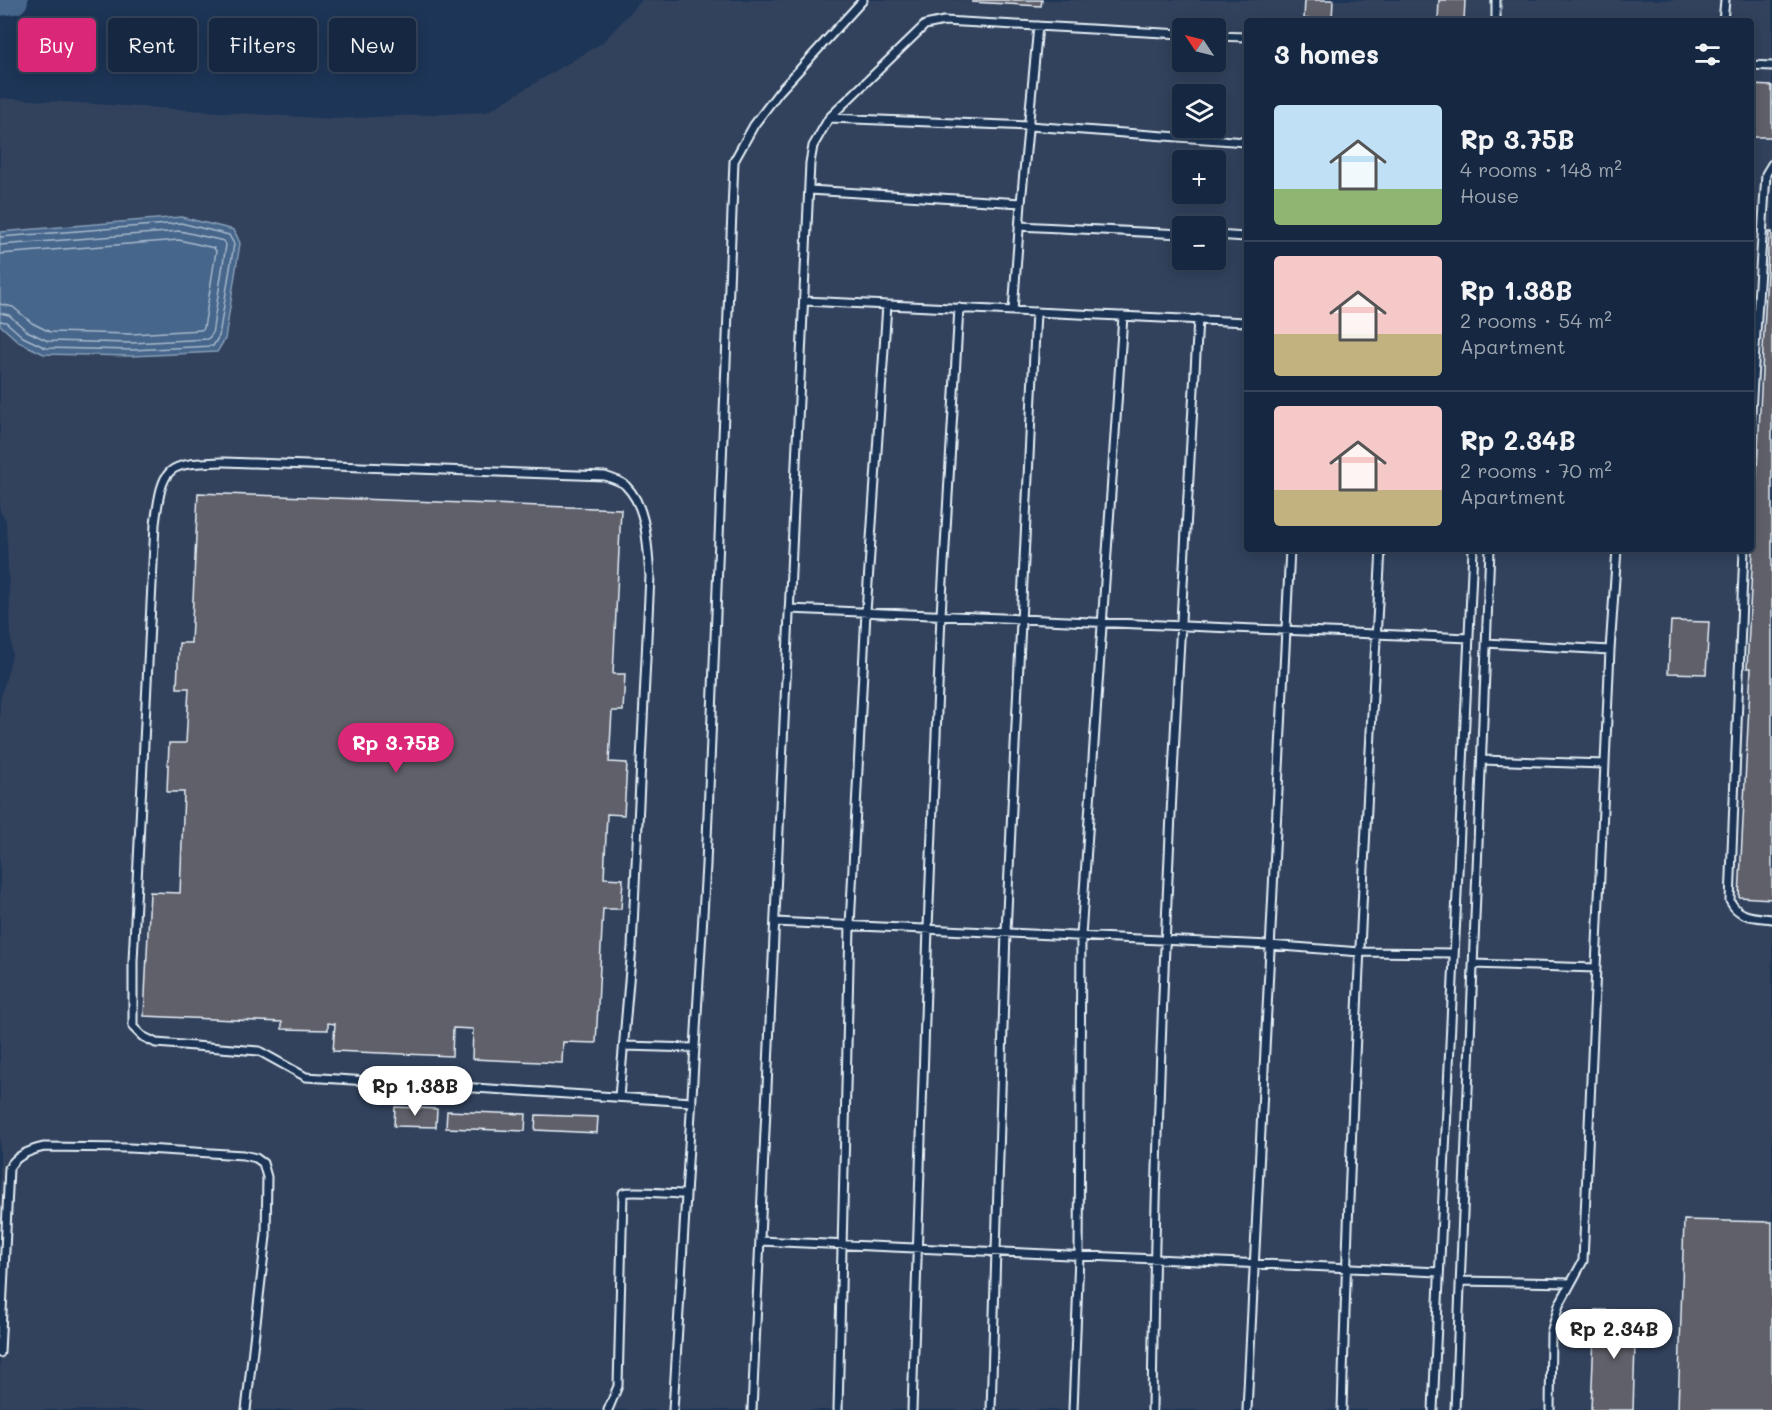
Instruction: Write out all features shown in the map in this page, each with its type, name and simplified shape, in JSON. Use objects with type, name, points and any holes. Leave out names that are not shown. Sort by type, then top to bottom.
[{"type":"lane","points":[[673,1410],[706,865],[734,161],[754,125],[779,92],[862,0]]},
{"type":"lane","points":[[1496,0],[1496,18]]},
{"type":"lane","points":[[1723,18],[1725,0]]},
{"type":"lane","points":[[752,1410],[809,189],[813,146],[829,118],[925,25],[944,21],[1172,33]]},
{"type":"lane","points":[[1014,311],[1019,226],[1038,26]]},
{"type":"lane","points":[[1226,36],[1244,37]]},
{"type":"lane","points":[[1754,65],[1772,66]]},
{"type":"lane","points":[[829,118],[1029,126],[1244,142]]},
{"type":"lane","points":[[1754,364],[1766,174],[1772,164]]},
{"type":"lane","points":[[809,189],[1021,203]]},
{"type":"lane","points":[[1019,226],[1172,234]]},
{"type":"lane","points":[[1226,236],[1244,237]]},
{"type":"lane","points":[[804,301],[1244,322]]},
{"type":"lane","points":[[838,1410],[844,1245],[850,926],[866,612],[887,305]]},
{"type":"lane","points":[[912,1410],[941,615],[958,308]]},
{"type":"lane","points":[[991,1410],[1005,932],[1036,312]]},
{"type":"lane","points":[[1073,1410],[1079,1255],[1081,936],[1123,316]]},
{"type":"lane","points":[[1152,1410],[1154,1258],[1165,941],[1198,320]]},
{"type":"lane","points":[[620,1097],[625,1046],[650,576],[645,531],[639,504],[626,485],[605,476],[225,462],[182,464],[172,469],[166,475],[159,493],[155,524],[133,961],[133,1027],[142,1036],[156,1043],[259,1051],[306,1077],[692,1102]]},
{"type":"lane","points":[[1247,1410],[1290,552]]},
{"type":"lane","points":[[1342,1410],[1360,952],[1381,552]]},
{"type":"lane","points":[[1433,1410],[1473,552]]},
{"type":"lane","points":[[1455,1410],[1490,552]]},
{"type":"lane","points":[[1550,1410],[1551,1333],[1559,1305],[1583,1261],[1610,650],[1617,552]]},
{"type":"lane","points":[[1744,552],[1730,901],[1739,913],[1747,917],[1772,919]]},
{"type":"lane","points":[[789,609],[1469,638]]},
{"type":"lane","points":[[1486,643],[1610,650]]},
{"type":"lane","points":[[1482,760],[1605,764]]},
{"type":"lane","points":[[775,922],[1269,945],[1360,952],[1454,953]]},
{"type":"lane","points":[[1473,964],[1596,968]]},
{"type":"lane","points":[[625,1046],[694,1048]]},
{"type":"lane","points":[[0,1353],[9,1168],[13,1161],[32,1150],[44,1147],[130,1148],[243,1155],[256,1158],[263,1163],[267,1177],[266,1236],[246,1410]]},
{"type":"lane","points":[[608,1410],[618,1386],[623,1193],[629,1191],[651,1194],[685,1194]]},
{"type":"lane","points":[[760,1241],[1439,1272]]},
{"type":"lane","points":[[1460,1281],[1570,1283]]},
{"type":"shaded area","points":[[642,0],[1772,0],[1772,1410],[0,1410],[0,701],[12,656],[6,520],[0,512],[0,98],[332,119],[487,112],[602,43]]},
{"type":"water","points":[[181,217],[234,230],[240,243],[225,339],[217,352],[132,356],[44,354],[19,342],[0,325],[0,232]]},
{"type":"building","points":[[973,0],[1042,0],[1041,6],[972,2]]},
{"type":"building","points":[[1305,0],[1333,0],[1332,18],[1304,18]]},
{"type":"building","points":[[1439,0],[1465,0],[1464,18],[1438,18]]},
{"type":"building","points":[[1754,85],[1772,86],[1772,137],[1754,137]]},
{"type":"building","points":[[1769,232],[1772,232],[1772,899],[1739,897],[1751,668],[1747,668]]},
{"type":"building","points":[[198,493],[621,509],[613,674],[625,674],[623,711],[612,711],[609,762],[627,763],[624,815],[607,814],[604,878],[623,879],[621,909],[603,909],[596,1043],[563,1042],[562,1063],[472,1059],[473,1029],[453,1028],[452,1056],[333,1051],[335,1024],[328,1023],[328,1030],[282,1029],[282,1022],[144,1016],[150,892],[180,893],[184,792],[167,792],[169,743],[186,743],[189,688],[177,688],[179,643],[191,643]]},
{"type":"building","points":[[1671,621],[1709,622],[1706,674],[1668,673]]},
{"type":"building","points":[[395,1107],[437,1109],[436,1127],[394,1126]]},
{"type":"building","points":[[447,1111],[526,1114],[525,1131],[446,1128]]},
{"type":"building","points":[[536,1115],[598,1117],[597,1133],[535,1130]]},
{"type":"building","points":[[1684,1220],[1772,1222],[1772,1410],[1678,1410]]},
{"type":"building","points":[[1595,1310],[1636,1311],[1633,1410],[1591,1410]]},
{"type":"waterway","points":[[0,2],[14,0]]}]
